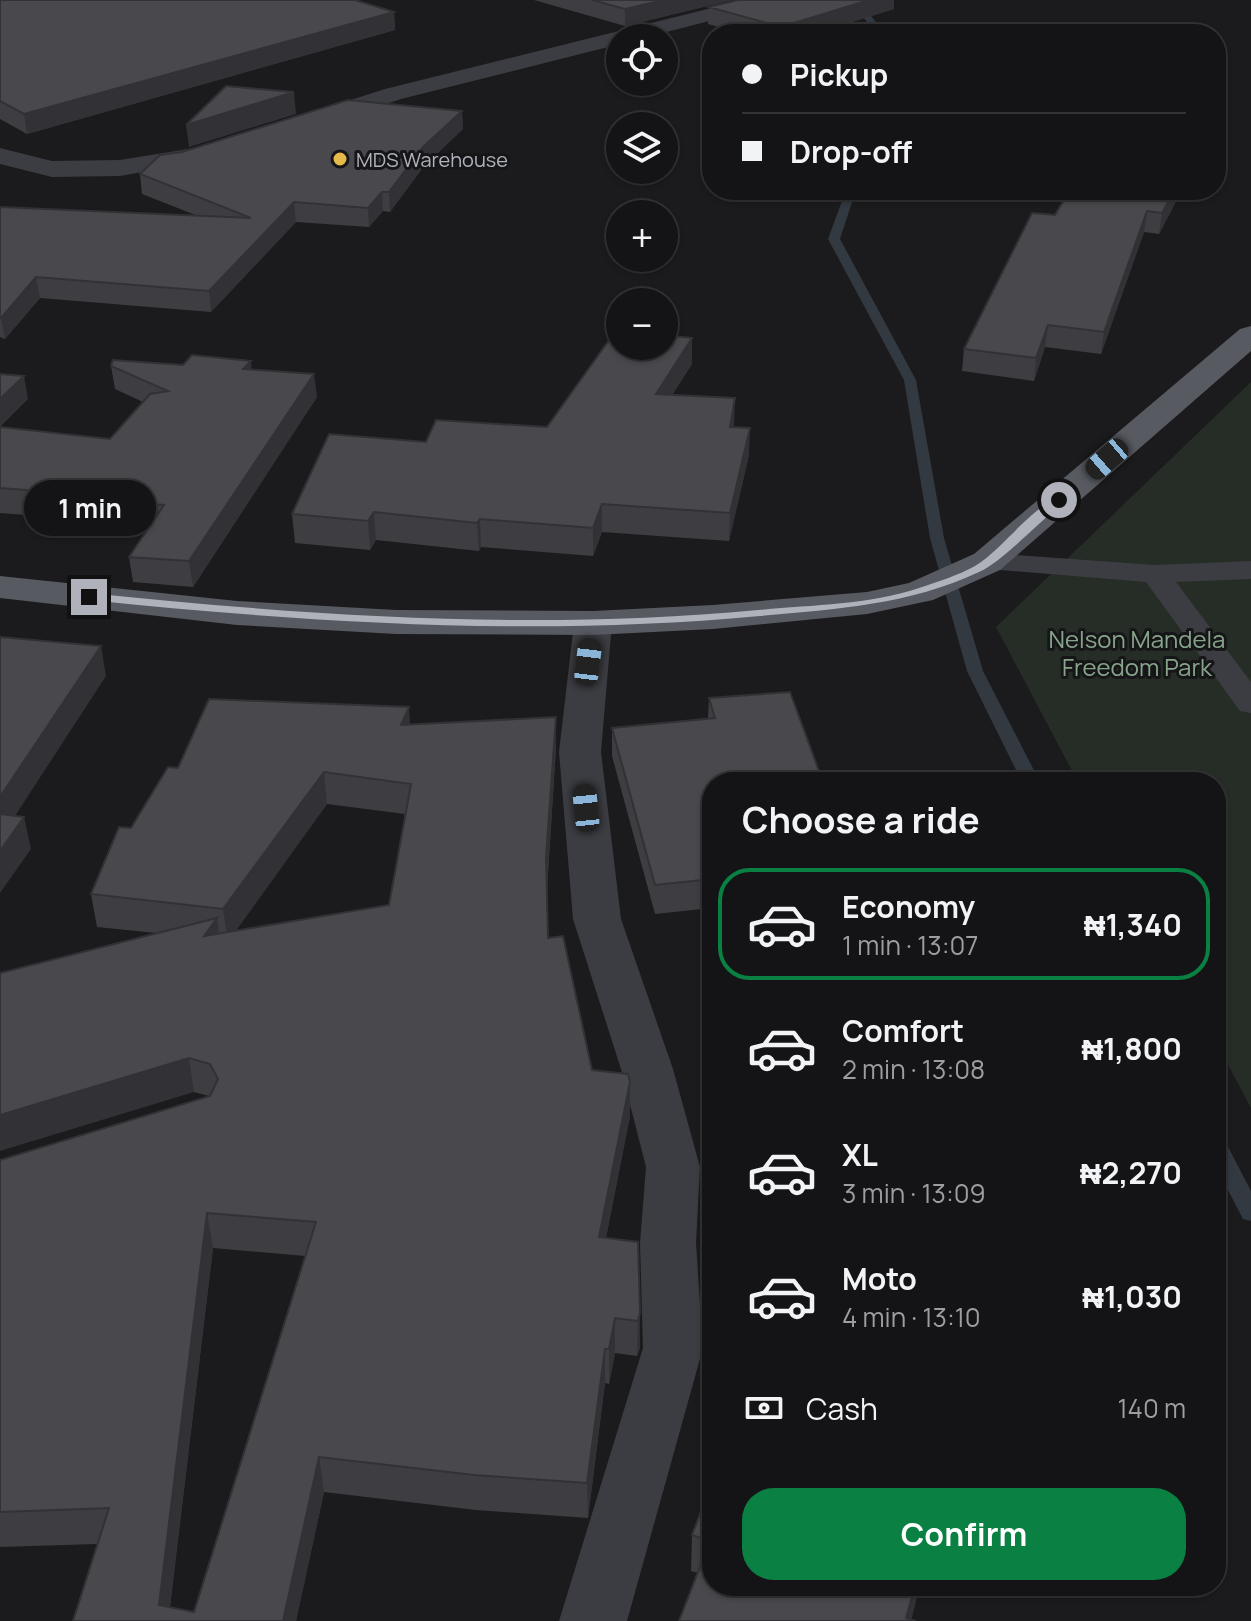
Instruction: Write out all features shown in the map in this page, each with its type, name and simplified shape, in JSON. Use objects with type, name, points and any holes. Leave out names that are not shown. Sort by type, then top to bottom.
[{"type":"main road","points":[[0,587],[253,614],[396,622],[593,623],[713,617],[867,603],[920,592],[983,565],[1251,335]]},
{"type":"street","points":[[289,128],[393,94],[769,0]]},
{"type":"street","points":[[0,156],[52,169],[120,168],[183,160],[230,148]]},
{"type":"street","points":[[593,623],[580,752],[597,919],[647,1069],[673,1167],[668,1243],[673,1348],[593,1621]]},
{"type":"lane","points":[[983,565],[1155,574],[1251,570]]},
{"type":"lane","points":[[1155,574],[1251,704]]},
{"type":"green space","name":"Nelson Mandela Freedom Park","points":[[1251,382],[1251,1108],[1226,1061],[1226,772],[1073,772],[996,627]]},
{"type":"building","points":[[0,0],[355,0],[394,12],[24,114],[0,101]]},
{"type":"building","points":[[592,0],[664,0],[625,9]]},
{"type":"building","points":[[738,0],[869,0],[791,24],[770,24],[709,7]]},
{"type":"building","points":[[226,86],[294,92],[186,125]]},
{"type":"building","points":[[348,100],[462,111],[423,147],[389,192],[382,192],[368,208],[294,202],[209,291],[36,277],[0,317],[0,207],[251,218],[140,174],[160,155],[182,152]]},
{"type":"building","points":[[1064,200],[1169,200],[1162,213],[1147,211],[1104,332],[1048,325],[1036,358],[964,349],[1032,213],[1055,215]]},
{"type":"building","points":[[678,336],[692,338],[678,360]]},
{"type":"building","points":[[606,344],[606,360],[678,360],[656,394],[735,398],[730,427],[750,428],[730,513],[602,504],[593,528],[480,519],[477,523],[374,512],[368,521],[292,514],[329,434],[426,442],[436,420],[547,427]]},
{"type":"building","points":[[192,355],[251,361],[243,369],[314,374],[189,561],[129,557],[164,505],[75,499],[79,494],[0,488],[0,427],[110,439],[150,394],[168,391],[111,366],[113,360],[183,365]]},
{"type":"building","points":[[0,374],[24,376],[0,399]]},
{"type":"building","points":[[0,637],[101,646],[0,797]]},
{"type":"building","points":[[790,692],[819,772],[702,772],[702,880],[655,885],[612,728],[715,718],[709,698]]},
{"type":"building","points":[[209,699],[409,707],[401,725],[556,717],[546,857],[548,938],[563,936],[592,1070],[628,1074],[630,1082],[599,1237],[638,1242],[640,1313],[638,1321],[615,1318],[609,1349],[605,1349],[587,1483],[474,1475],[319,1457],[283,1621],[73,1621],[109,1508],[0,1512],[0,1160],[210,1096],[218,1079],[210,1064],[189,1058],[0,1115],[0,973],[217,918],[204,936],[389,905],[411,784],[324,772],[223,909],[91,894],[119,827],[131,828],[168,767],[178,768]],"holes":[[[207,1213],[316,1222],[194,1612],[159,1605]]]},
{"type":"building","points":[[0,814],[24,817],[0,851]]},
{"type":"building","points":[[702,1509],[702,1538],[692,1535]]},
{"type":"building","points":[[702,1562],[702,1596],[912,1596],[906,1618],[916,1621],[679,1621]]},
{"type":"waterway","points":[[873,0],[861,10],[873,24]]},
{"type":"waterway","points":[[848,200],[834,239],[910,380],[937,538],[975,671],[1026,772]]},
{"type":"waterway","points":[[1226,1164],[1251,1213]]},
{"type":"place","name":"MDS Warehouse","points":[[340,159]]},
{"type":"route","points":[[89,597],[237,613],[396,622],[593,623],[713,617],[867,603],[920,592],[978,568],[1059,500]]}]
